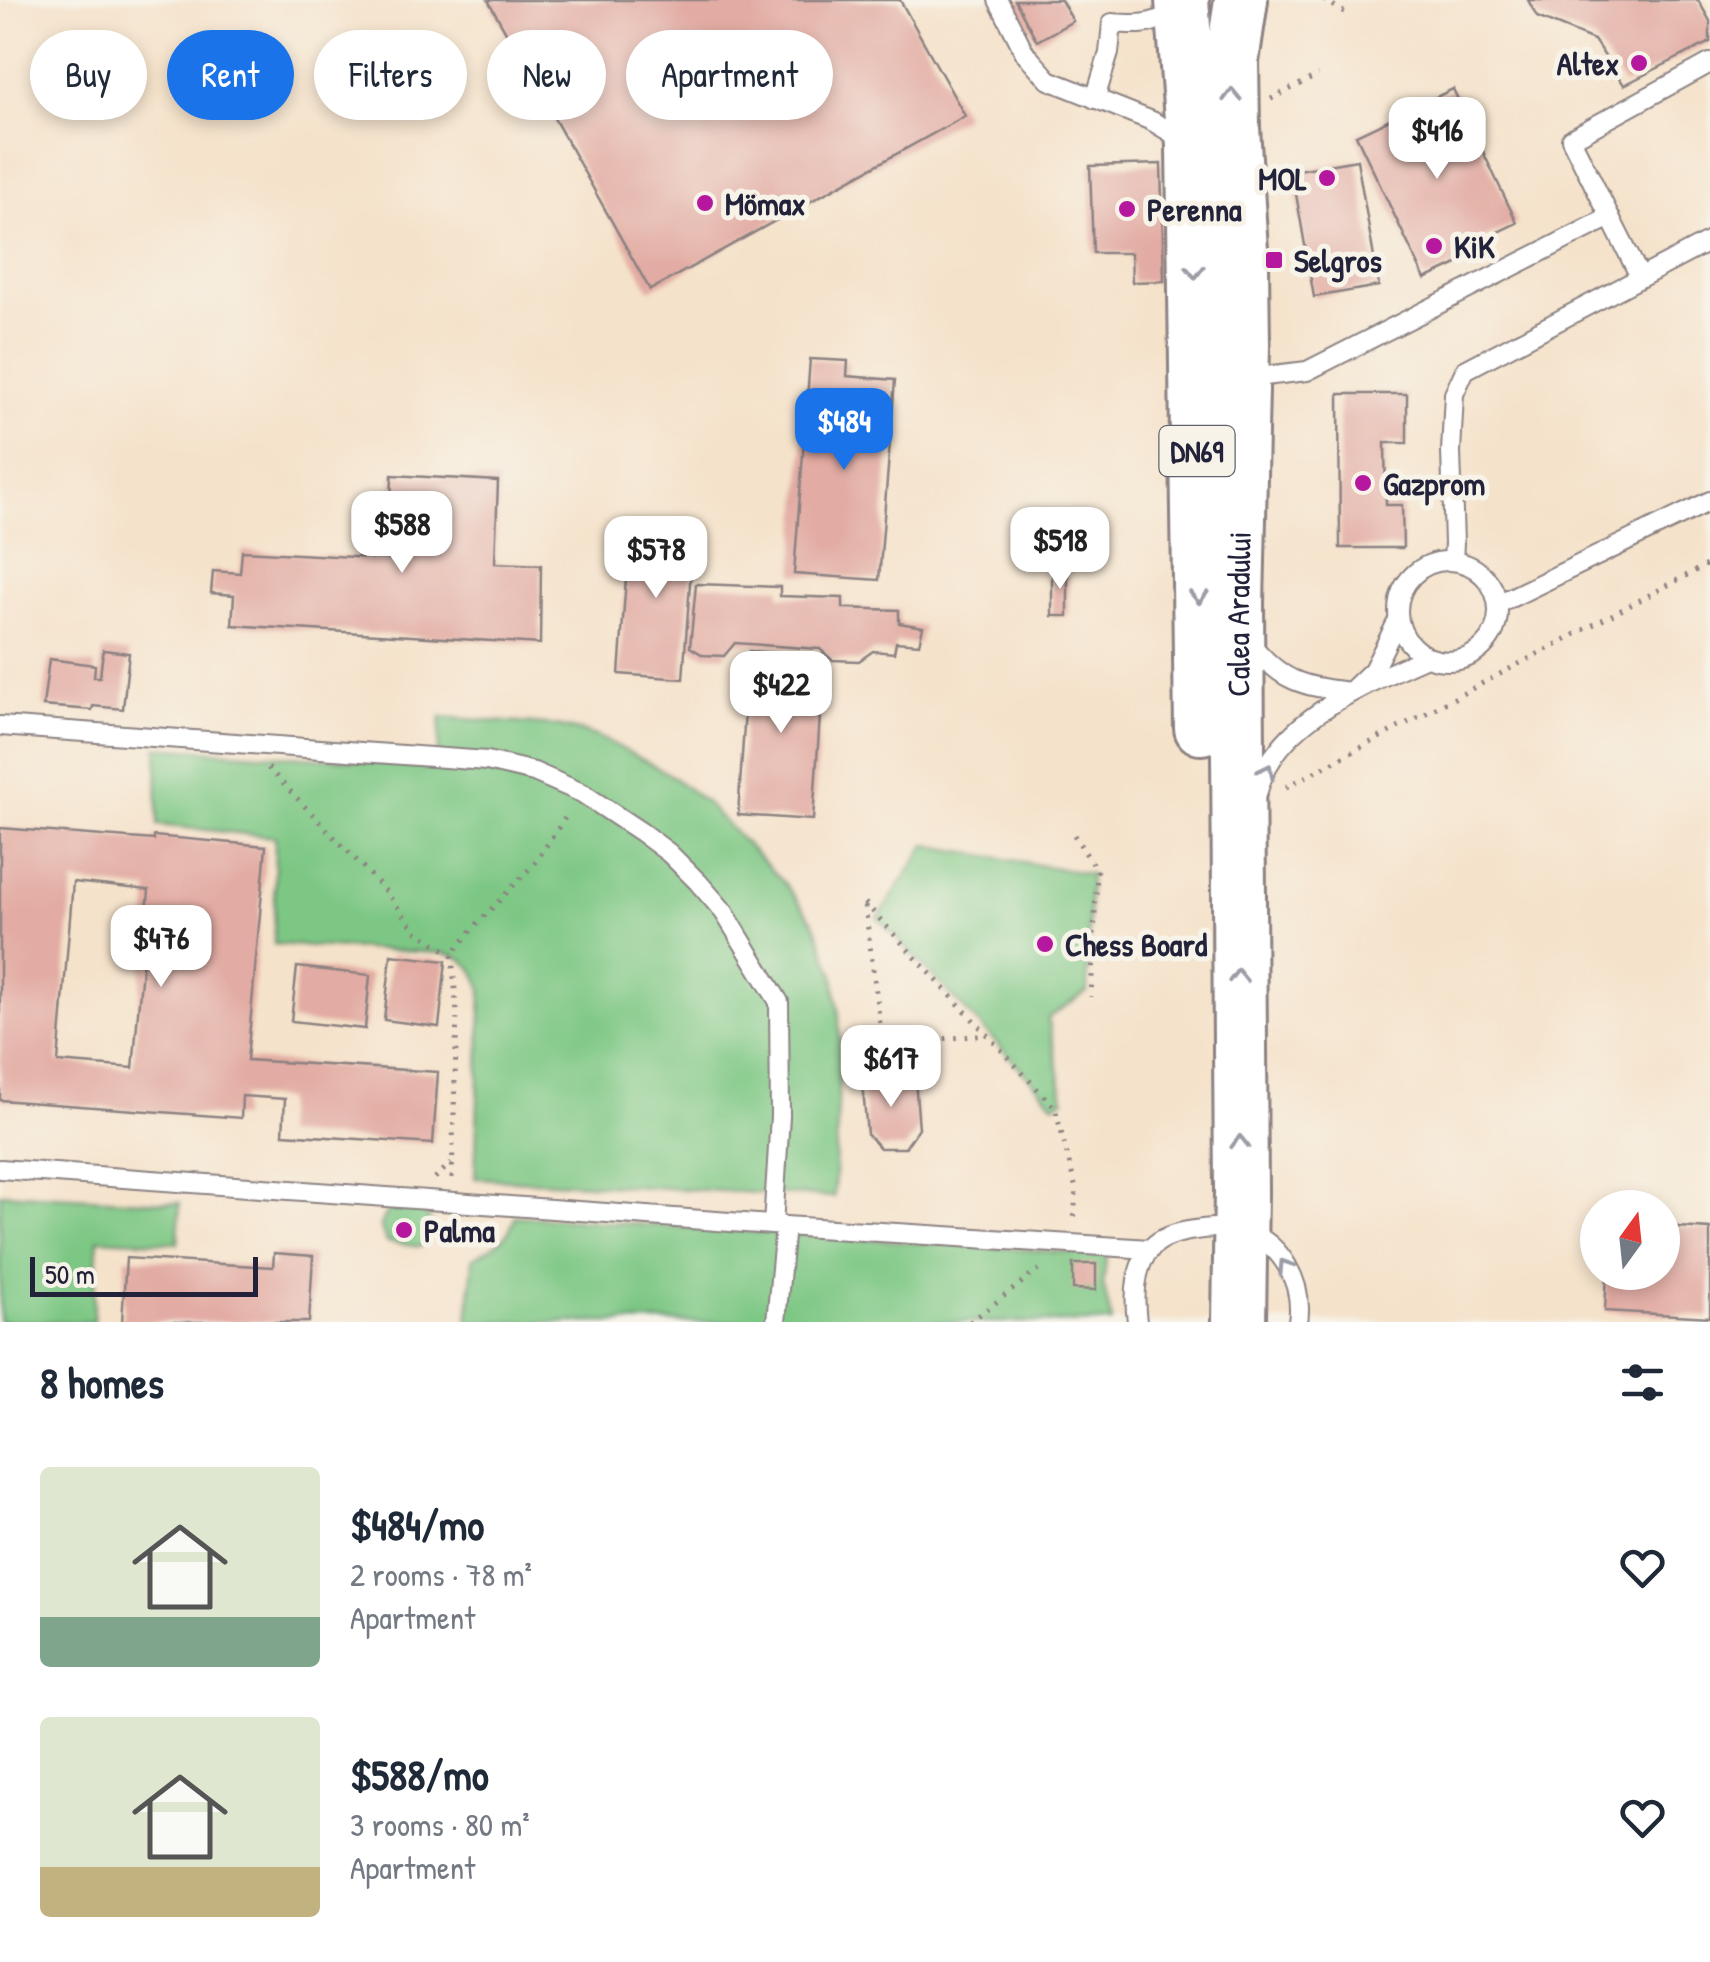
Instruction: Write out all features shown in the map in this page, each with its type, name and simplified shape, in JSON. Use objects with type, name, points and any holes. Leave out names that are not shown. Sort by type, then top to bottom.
[{"type":"main road","name":"Calea Aradului","points":[[1206,1322],[1225,1229],[1237,899],[1236,604],[1243,378],[1232,62],[1241,0]]},
{"type":"main road","name":"Calea Aradului","points":[[1182,4],[1193,146],[1225,1229],[1239,1322]]},
{"type":"lane","points":[[998,0],[1025,53],[1048,80],[1152,121],[1193,146]]},
{"type":"lane","points":[[1095,99],[1109,53],[1112,22],[1156,23],[1182,4]]},
{"type":"lane","points":[[1640,277],[1571,139],[1710,63]]},
{"type":"lane","points":[[1243,378],[1307,372],[1610,217]]},
{"type":"lane","points":[[1453,560],[1454,394],[1464,370],[1710,242]]},
{"type":"lane","points":[[1498,604],[1710,501]]},
{"type":"lane","points":[[1453,560],[1483,575],[1498,604],[1497,622],[1490,639],[1478,652],[1462,660],[1426,657],[1403,635],[1398,620],[1397,607],[1406,582],[1433,562],[1453,560]]},
{"type":"lane","points":[[1236,604],[1248,641],[1268,664],[1294,682],[1350,692],[1426,657]]},
{"type":"lane","points":[[1237,899],[1262,773],[1306,722],[1350,692],[1373,670],[1398,620]]},
{"type":"lane","points":[[0,726],[487,760],[534,772],[582,793],[641,832],[668,853],[724,912],[779,1002],[776,1322]]},
{"type":"lane","points":[[0,1169],[1150,1249]]},
{"type":"lane","points":[[1137,1322],[1138,1279],[1150,1249],[1181,1232],[1225,1229],[1271,1246],[1290,1270],[1299,1297],[1298,1322]]},
{"type":"path","points":[[1324,0],[1349,15]]},
{"type":"path","points":[[1270,100],[1318,75]]},
{"type":"path","points":[[1283,788],[1710,562]]},
{"type":"path","points":[[245,744],[383,888],[416,932],[452,954]]},
{"type":"path","points":[[451,1163],[457,1012],[452,954],[534,864],[582,793]]},
{"type":"path","points":[[1074,836],[1097,872],[1091,997]]},
{"type":"path","points":[[886,1071],[865,903],[1055,1108],[1076,1189],[1072,1244]]},
{"type":"path","points":[[882,1044],[986,1035]]},
{"type":"path","points":[[970,1322],[1041,1268]]},
{"type":"green space","points":[[441,717],[557,726],[607,741],[669,774],[706,803],[784,883],[815,924],[834,975],[840,1058],[834,1197],[475,1178],[482,990],[473,969],[456,957],[440,953],[274,944],[275,837],[158,825],[157,747],[437,766]]},
{"type":"green space","points":[[926,845],[1090,874],[1087,992],[1048,1018],[1064,1099],[1054,1104],[878,918]]},
{"type":"green space","points":[[0,1193],[180,1203],[178,1243],[98,1239],[93,1322],[0,1322]]},
{"type":"green space","points":[[391,1209],[423,1211],[432,1223],[430,1238],[420,1247],[387,1242],[381,1224]]},
{"type":"green space","points":[[515,1216],[1107,1255],[1103,1283],[1112,1322],[468,1322],[473,1258],[504,1237]]},
{"type":"building","name":"Mömax","points":[[488,0],[900,0],[965,116],[650,290],[555,120],[606,120],[606,30],[505,30]]},
{"type":"building","points":[[1015,0],[1061,0],[1073,21],[1037,41]]},
{"type":"building","name":"Altex","points":[[1528,0],[1698,0],[1710,21],[1710,42],[1624,85],[1594,40],[1537,17]]},
{"type":"building","points":[[1453,89],[1517,223],[1462,249],[1466,260],[1425,279],[1356,135]]},
{"type":"building","points":[[1357,160],[1379,286],[1314,297],[1292,171]]},
{"type":"building","name":"Perenna","points":[[1161,164],[1164,281],[1132,282],[1131,253],[1093,253],[1090,166]]},
{"type":"building","points":[[810,359],[848,361],[847,376],[895,380],[879,580],[794,574]]},
{"type":"building","name":"Gazprom","points":[[1339,394],[1407,394],[1407,443],[1385,443],[1386,505],[1402,505],[1403,548],[1340,548]]},
{"type":"building","points":[[392,475],[498,481],[495,563],[541,565],[540,644],[232,625],[234,595],[211,593],[213,571],[240,573],[242,551],[389,559]]},
{"type":"building","points":[[630,523],[694,528],[683,679],[619,674]]},
{"type":"building","points":[[1052,568],[1068,568],[1068,616],[1052,616]]},
{"type":"building","points":[[696,584],[780,587],[780,596],[843,598],[843,608],[899,610],[899,623],[923,627],[919,644],[896,642],[894,653],[873,651],[859,661],[832,660],[820,649],[735,643],[724,656],[703,655],[690,647]]},
{"type":"building","points":[[103,650],[129,653],[123,709],[43,706],[49,659],[95,665],[94,677],[100,677]]},
{"type":"building","points":[[749,651],[824,656],[813,820],[738,815]]},
{"type":"building","points":[[0,828],[266,846],[247,1060],[438,1072],[433,1144],[283,1134],[285,1099],[242,1096],[241,1118],[0,1100]],"holes":[[[73,882],[149,890],[133,1068],[58,1062]]]},
{"type":"building","points":[[391,955],[446,961],[439,1027],[384,1020]]},
{"type":"building","points":[[297,967],[370,975],[365,1029],[291,1021]]},
{"type":"building","points":[[904,1069],[906,1081],[915,1080],[919,1128],[905,1148],[880,1148],[867,1134],[863,1089],[875,1088],[873,1072]]},
{"type":"building","points":[[1680,1227],[1710,1229],[1710,1317],[1605,1311],[1606,1290],[1680,1290]]},
{"type":"building","points":[[274,1253],[313,1256],[309,1322],[122,1322],[126,1258],[273,1267]]},
{"type":"building","points":[[1073,1264],[1096,1264],[1096,1290],[1073,1289]]},
{"type":"place","name":"Altex","points":[[1639,63]]},
{"type":"place","name":"MOL","points":[[1327,178]]},
{"type":"place","name":"Mömax","points":[[705,203]]},
{"type":"place","name":"Perenna","points":[[1127,209]]},
{"type":"place","name":"KiK","points":[[1434,246]]},
{"type":"place","name":"Selgros","points":[[1274,260]]},
{"type":"place","name":"Gazprom","points":[[1363,483]]},
{"type":"place","name":"Chess Board","points":[[1045,944]]},
{"type":"place","name":"Palma","points":[[404,1230]]}]
